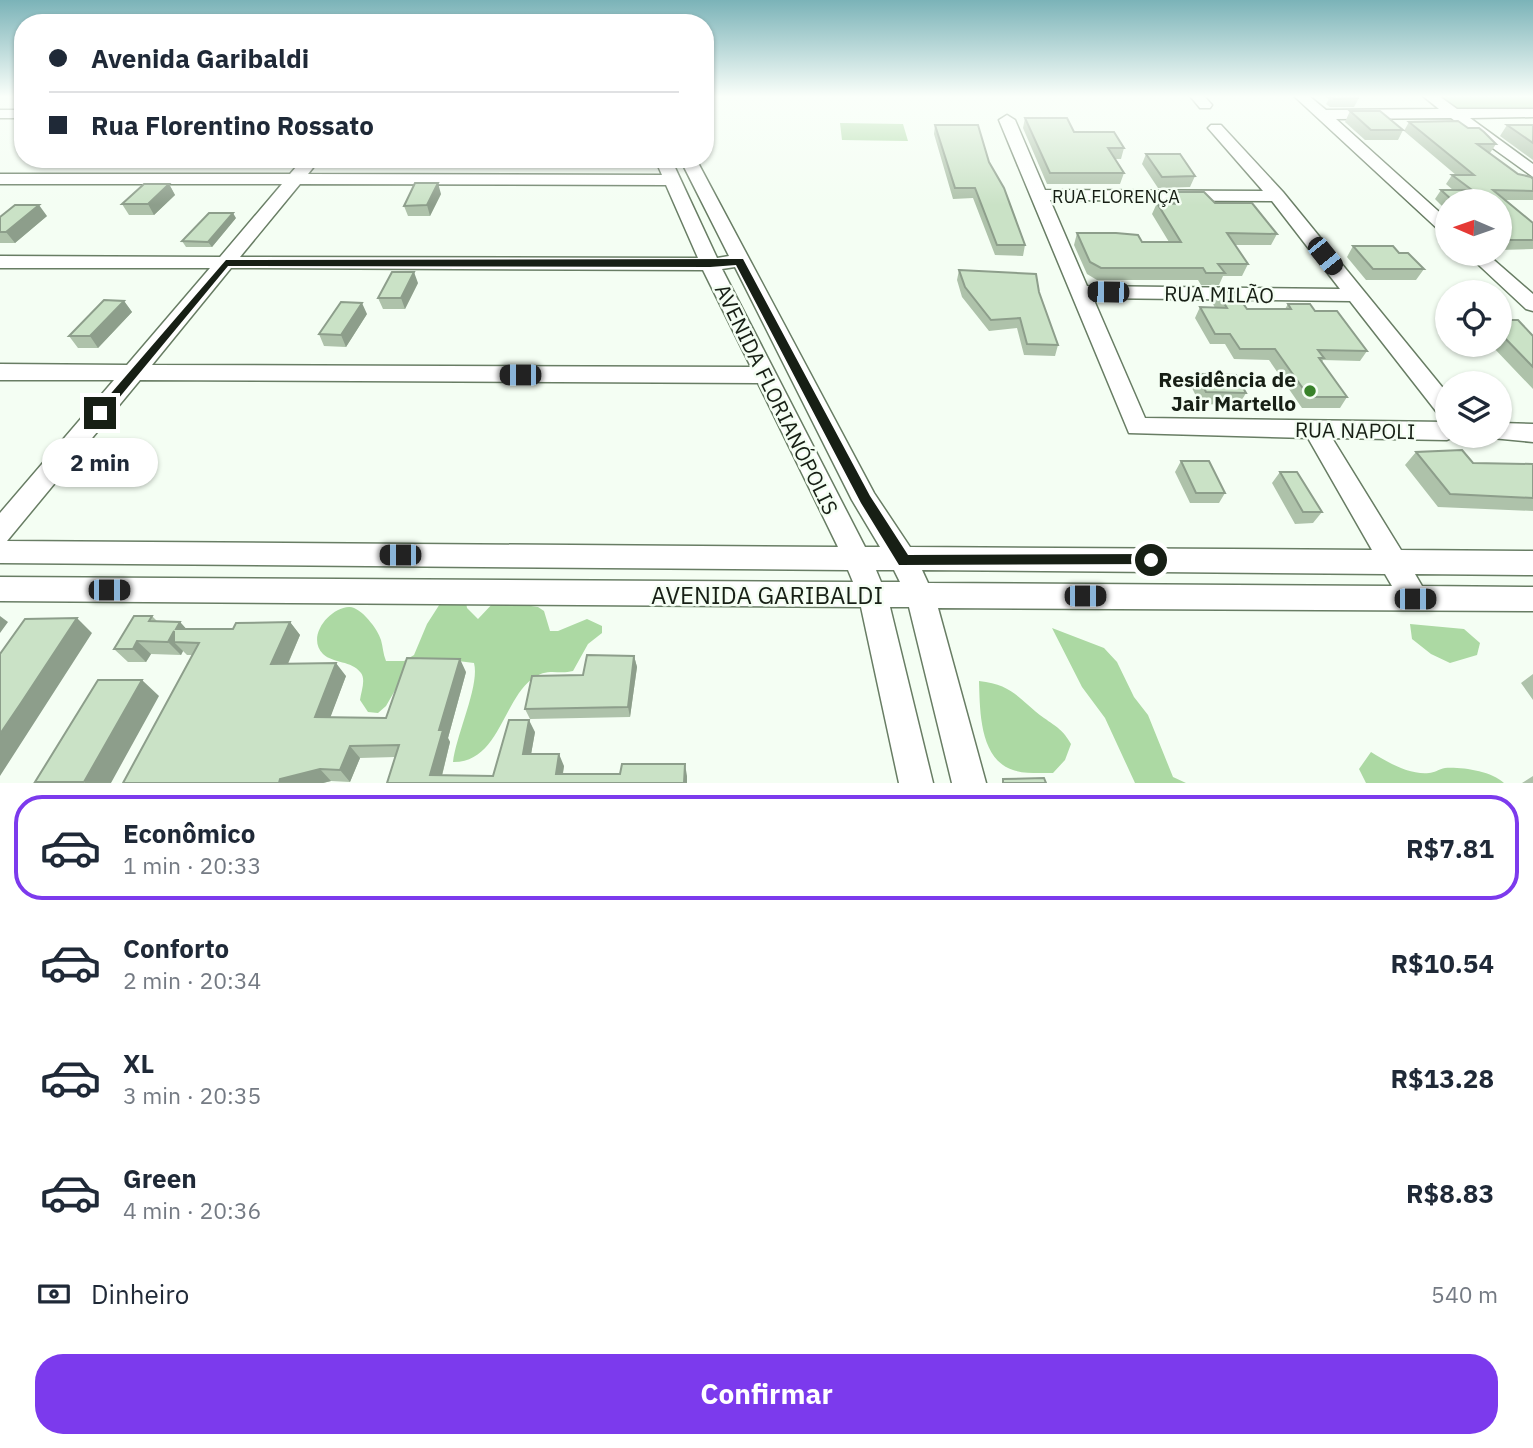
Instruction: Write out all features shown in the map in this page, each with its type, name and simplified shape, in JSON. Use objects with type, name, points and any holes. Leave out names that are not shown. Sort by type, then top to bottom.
[{"type":"street","points":[[1012,133],[1080,292]]},
{"type":"street","points":[[1220,133],[1277,197],[1435,394]]},
{"type":"street","points":[[1342,133],[1435,217]]},
{"type":"street","points":[[1480,133],[1533,172]]},
{"type":"street","points":[[0,532],[304,168]]},
{"type":"street","name":"AVENIDA FLORIANÓPOLIS","points":[[668,168],[710,264],[858,560],[873,597],[916,783]]},
{"type":"street","name":"AVENIDA FLORIANÓPOLIS","points":[[692,168],[866,500],[904,561],[920,595],[970,783]]},
{"type":"street","points":[[0,179],[674,180]]},
{"type":"street","name":"RUA FLORENÇA","points":[[1039,195],[1277,197]]},
{"type":"street","points":[[0,262],[710,264],[739,261]]},
{"type":"street","points":[[1489,266],[1533,305]]},
{"type":"street","name":"RUA MILÃO","points":[[1080,292],[1357,295]]},
{"type":"street","name":"RUA NAPOLI","points":[[1080,292],[1137,427],[1435,431]]},
{"type":"street","points":[[0,372],[764,376]]},
{"type":"street","points":[[1315,430],[1415,599]]},
{"type":"street","points":[[1512,432],[1533,433]]},
{"type":"street","name":"AVENIDA GARIBALDI","points":[[0,552],[904,561],[1533,563]]},
{"type":"street","name":"AVENIDA GARIBALDI","points":[[0,589],[873,597],[920,595],[1533,599]]},
{"type":"green space","points":[[841,133],[906,133],[908,141],[842,140]]},
{"type":"green space","points":[[443,599],[466,602],[467,608],[478,619],[495,601],[538,607],[544,611],[550,631],[558,631],[587,619],[602,626],[602,633],[588,644],[573,671],[537,675],[522,689],[490,742],[480,753],[468,760],[453,762],[474,684],[474,663],[458,661],[405,673],[386,706],[378,713],[368,712],[360,700],[363,683],[361,673],[352,666],[323,654],[317,640],[322,624],[334,612],[349,607],[363,614],[376,630],[386,661],[404,661],[414,655],[427,624]]},
{"type":"green space","points":[[1410,624],[1464,629],[1480,643],[1477,655],[1450,663],[1431,654],[1412,639]]},
{"type":"green space","points":[[1052,628],[1104,648],[1117,662],[1134,697],[1148,715],[1173,777],[1186,783],[1135,783],[1105,718],[1082,687]]},
{"type":"green space","points":[[979,681],[1008,689],[1065,735],[1071,744],[1065,760],[1053,773],[1013,770],[993,755],[981,719]]},
{"type":"green space","points":[[1371,752],[1391,764],[1414,772],[1431,773],[1445,768],[1468,769],[1492,775],[1504,783],[1366,783],[1359,769]]},
{"type":"building","points":[[937,133],[980,133],[989,162],[1004,188],[1025,245],[997,245],[975,188],[955,188]]},
{"type":"building","points":[[1032,133],[1114,133],[1124,148],[1108,148],[1124,173],[1050,173]]},
{"type":"building","points":[[1422,133],[1484,133],[1496,144],[1477,144],[1518,174],[1531,177],[1533,191],[1471,189],[1452,175],[1474,175]]},
{"type":"building","points":[[1518,133],[1533,133],[1533,143]]},
{"type":"building","points":[[1146,154],[1180,154],[1195,176],[1162,177]]},
{"type":"building","points":[[415,183],[438,183],[427,205],[404,206]]},
{"type":"building","points":[[144,184],[169,184],[148,204],[122,204]]},
{"type":"building","points":[[1172,192],[1204,192],[1215,203],[1252,203],[1277,234],[1227,233],[1248,264],[1218,264],[1225,273],[1206,273],[1203,268],[1101,268],[1090,262],[1077,233],[1138,235],[1142,242],[1181,242],[1157,203],[1180,204]]},
{"type":"building","points":[[15,205],[39,205],[6,232],[0,232],[0,217]]},
{"type":"building","points":[[1512,206],[1533,223],[1533,240],[1512,240]]},
{"type":"building","points":[[209,213],[233,213],[208,242],[182,241]]},
{"type":"building","points":[[1353,246],[1393,246],[1399,253],[1408,253],[1424,269],[1373,269]]},
{"type":"building","points":[[959,270],[1036,274],[1039,292],[1058,345],[1027,344],[1020,318],[991,320],[965,287]]},
{"type":"building","points":[[392,272],[414,272],[401,298],[378,298]]},
{"type":"building","points":[[1217,292],[1235,292],[1247,309],[1291,309],[1288,304],[1310,304],[1315,311],[1337,311],[1367,351],[1318,350],[1324,358],[1319,358],[1347,397],[1309,397],[1275,349],[1240,349],[1230,334],[1215,334],[1200,307],[1227,308]]},
{"type":"building","points":[[104,300],[124,301],[90,336],[69,336]]},
{"type":"building","points":[[341,302],[362,303],[341,335],[319,334]]},
{"type":"building","points":[[1512,320],[1518,320],[1533,336],[1533,367],[1512,345]]},
{"type":"building","points":[[1197,374],[1236,375],[1246,393],[1206,392]]},
{"type":"building","points":[[1462,450],[1473,463],[1533,464],[1533,498],[1450,494],[1416,452]]},
{"type":"building","points":[[1181,461],[1209,461],[1225,493],[1196,493]]},
{"type":"building","points":[[1280,472],[1297,472],[1322,512],[1303,512]]},
{"type":"building","points":[[134,616],[152,616],[149,621],[180,622],[176,629],[233,629],[236,623],[290,622],[271,664],[336,663],[315,717],[386,718],[407,658],[460,659],[439,730],[443,730],[430,775],[493,776],[509,720],[529,720],[523,754],[559,754],[556,774],[620,774],[622,764],[685,764],[684,783],[387,783],[399,745],[350,746],[340,770],[320,769],[280,779],[279,783],[123,783],[199,643],[174,642],[174,631],[168,642],[137,641],[133,649],[114,649]]},
{"type":"building","points":[[77,618],[0,734],[0,654],[25,619]]},
{"type":"building","points":[[587,655],[634,656],[628,707],[525,709],[532,676],[583,675]]},
{"type":"building","points":[[98,680],[142,680],[84,782],[35,782]]},
{"type":"building","points":[[1044,778],[1046,783],[1003,783],[1003,779]]},
{"type":"place","name":"Residência de Jair Martello","points":[[1310,391]]},
{"type":"route","points":[[100,413],[226,263],[710,264],[739,261],[866,500],[904,561],[1151,560]]}]
